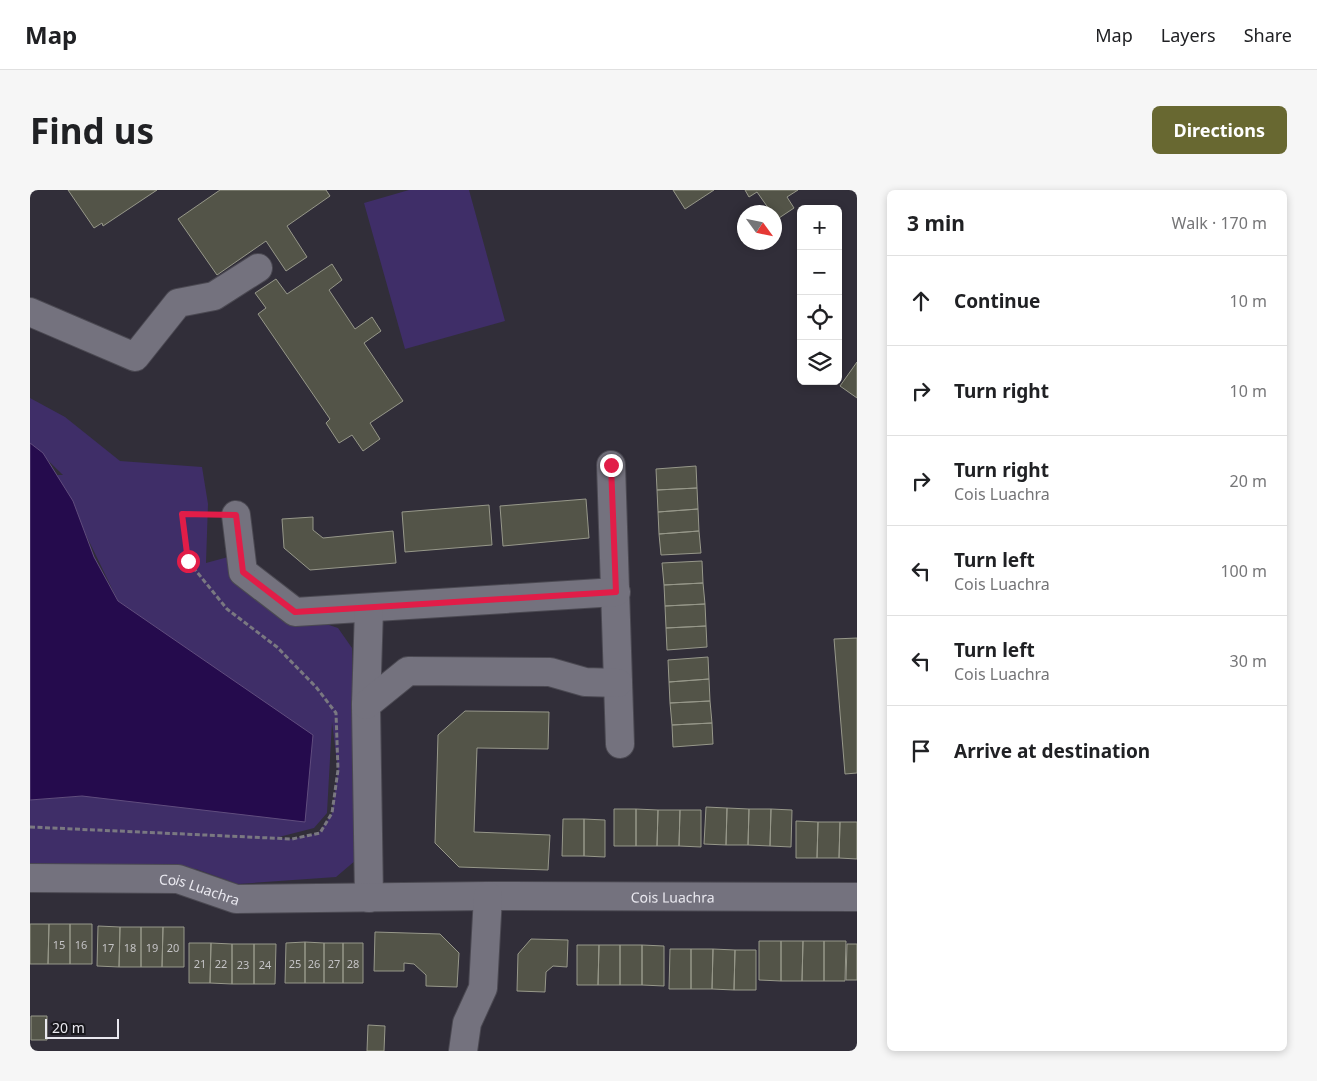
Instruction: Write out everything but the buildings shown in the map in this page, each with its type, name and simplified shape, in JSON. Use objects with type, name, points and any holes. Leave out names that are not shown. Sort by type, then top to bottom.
[{"type":"street","points":[[30,312],[135,357],[178,303],[214,296],[258,268]]},
{"type":"street","points":[[611,465],[620,744]]},
{"type":"street","points":[[236,515],[243,572],[295,612],[368,609],[616,592]]},
{"type":"street","points":[[368,609],[366,705],[369,898]]},
{"type":"street","points":[[366,705],[408,671],[550,672],[585,682],[618,684]]},
{"type":"street","name":"Cois Luachra","points":[[30,878],[178,880],[236,899],[488,896],[857,897]]},
{"type":"street","points":[[463,1051],[468,1023],[483,988],[488,896]]},
{"type":"path","points":[[30,827],[292,839],[320,832],[332,813],[338,770],[336,713],[316,688],[277,647],[226,610],[188,561],[182,514],[236,515]]},
{"type":"shaded area","points":[[409,190],[469,190],[505,321],[405,349],[364,203]]},
{"type":"shaded area","points":[[30,398],[65,417],[120,461],[202,467],[208,504],[206,563],[228,557],[323,623],[338,628],[352,648],[356,860],[336,877],[238,884],[196,869],[30,867],[30,800],[82,796],[313,736],[118,601],[57,475],[63,475],[30,443]],"holes":[[[332,722],[338,770],[332,813],[319,833],[292,839],[275,838],[314,828],[327,813]]]},
{"type":"shaded area","points":[[30,443],[43,453],[73,501],[94,557],[118,601],[313,735],[305,822],[82,796],[30,800]]},
{"type":"route","points":[[188,561],[182,514],[236,515],[243,572],[295,612],[368,609],[616,592],[611,465]]}]
